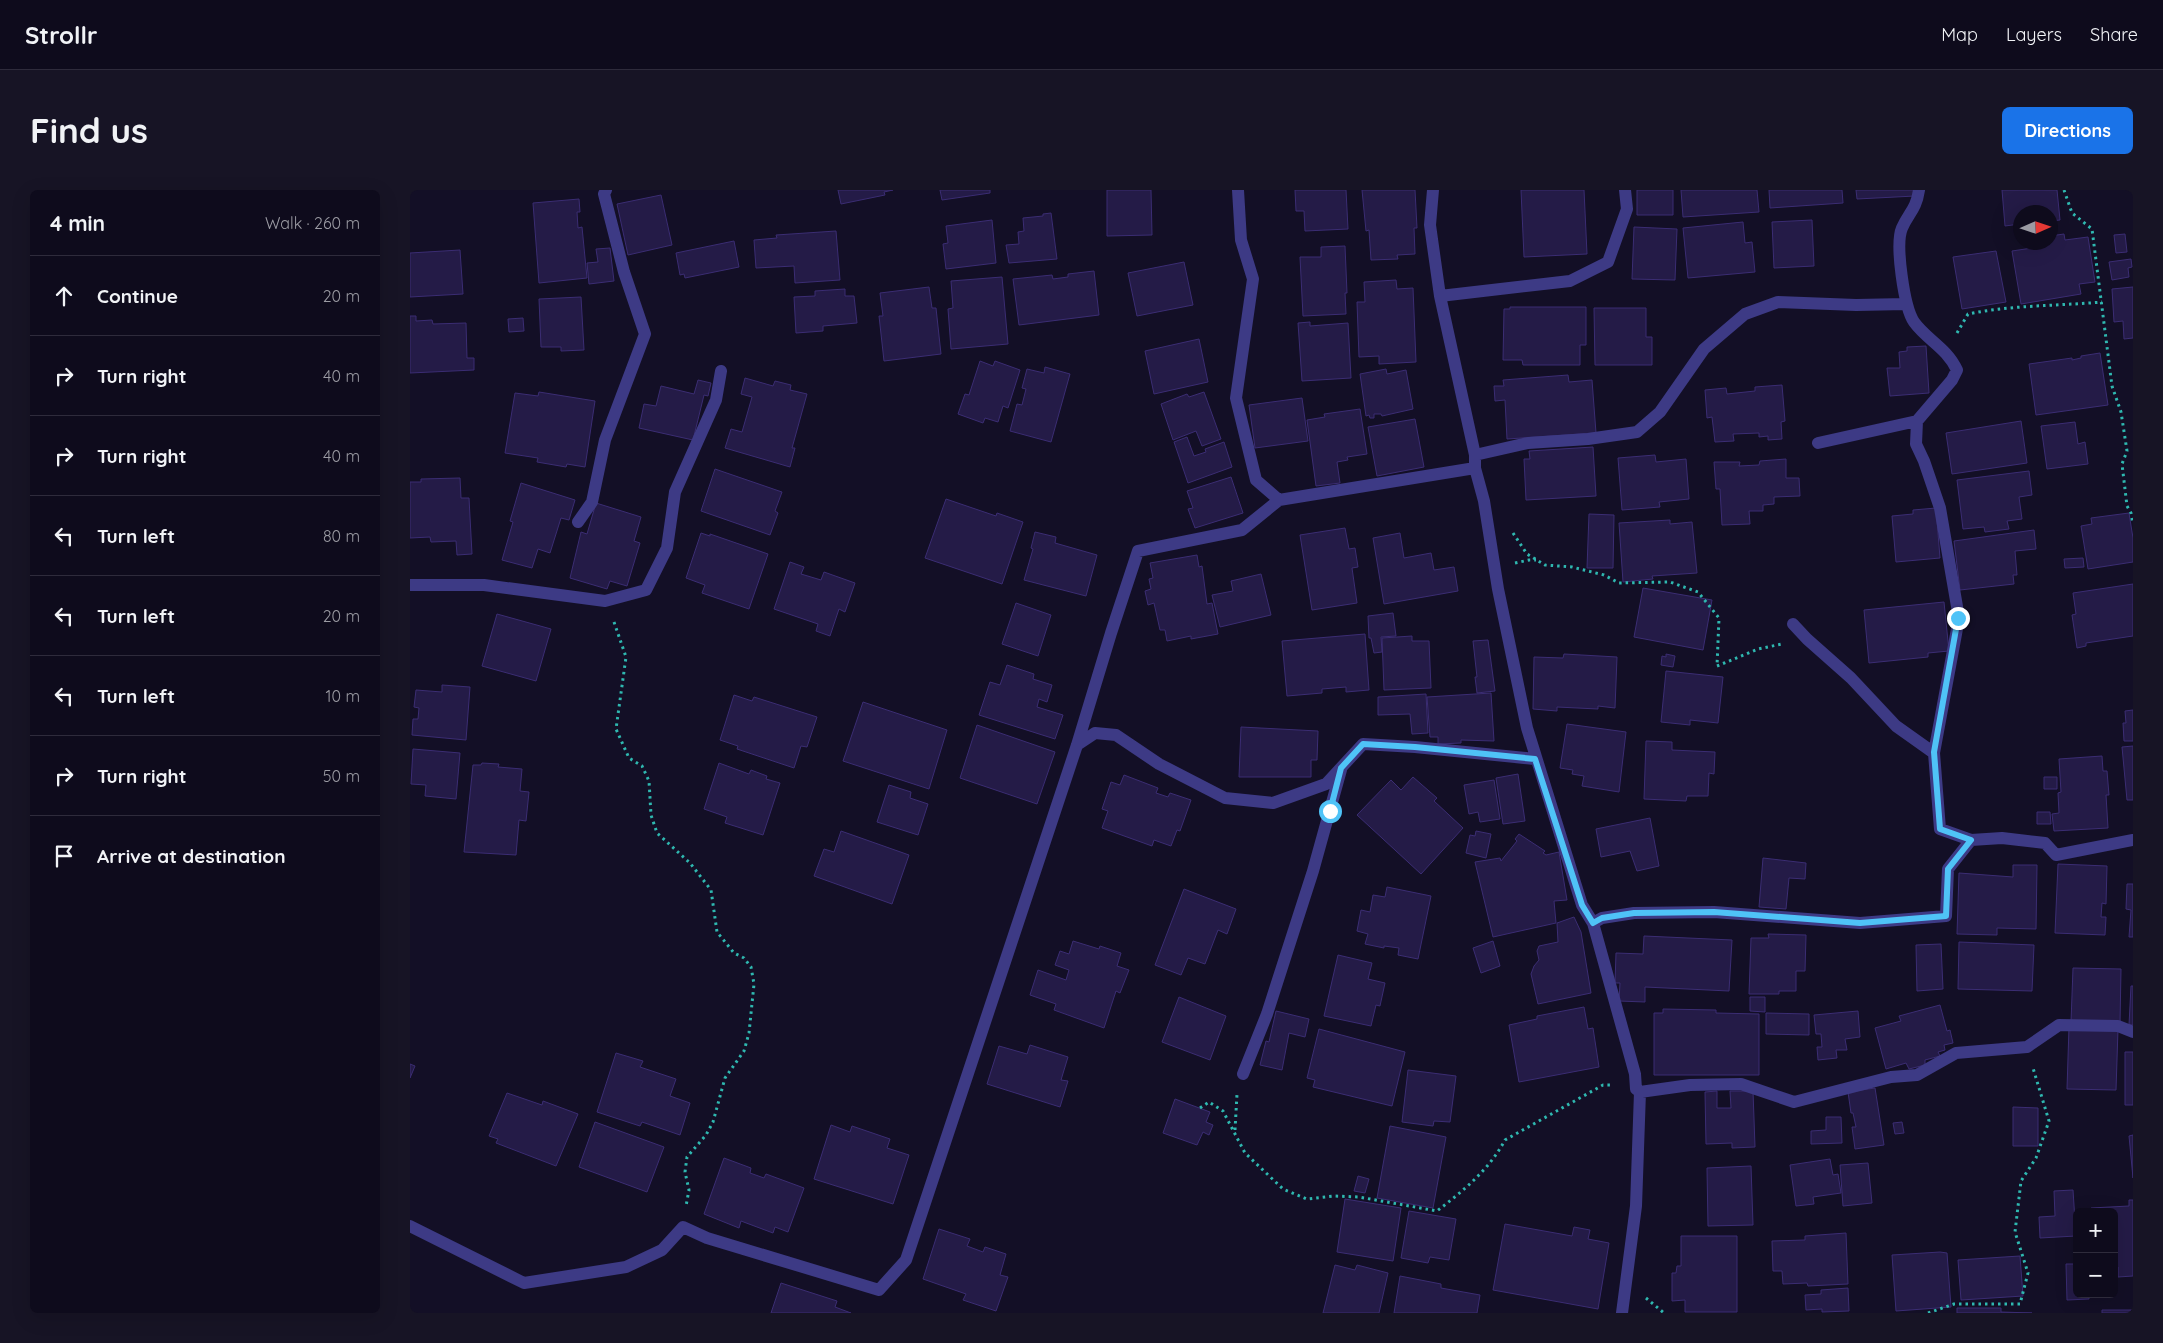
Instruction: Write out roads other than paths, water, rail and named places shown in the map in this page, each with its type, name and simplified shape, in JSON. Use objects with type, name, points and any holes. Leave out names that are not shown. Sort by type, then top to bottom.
[{"type":"street","points":[[578,522],[592,502],[605,440],[646,334],[624,272],[604,194],[606,190]]},
{"type":"street","points":[[1238,190],[1241,240],[1253,279],[1236,398],[1256,480],[1279,500]]},
{"type":"street","points":[[1433,190],[1430,225],[1440,296],[1484,501],[1502,608],[1535,759],[1582,905],[1593,923],[1636,1074],[1638,1091],[1636,1206],[1622,1313]]},
{"type":"street","points":[[1440,296],[1570,281],[1608,262],[1627,209],[1626,190]]},
{"type":"street","points":[[1818,443],[1917,421],[1952,380],[1957,370],[1951,357],[1914,322],[1906,304],[1900,262],[1901,229],[1917,205],[1919,190]]},
{"type":"street","points":[[410,1226],[524,1284],[626,1267],[662,1250],[683,1227],[707,1238],[879,1290],[906,1260],[1077,745],[1138,551],[1242,530],[1279,500],[1475,461],[1528,443],[1588,439],[1637,432],[1660,412],[1704,349],[1745,314],[1778,302],[1856,305],[1906,304]]},
{"type":"street","points":[[410,585],[484,585],[605,601],[646,590],[666,548],[676,492],[716,400],[721,371]]},
{"type":"street","points":[[1917,421],[1916,444],[1924,461],[1940,508],[1958,618],[1934,752],[1940,829],[1971,840],[2002,838],[2045,843],[2056,855],[2133,840]]},
{"type":"street","points":[[1793,624],[1807,640],[1851,678],[1896,726],[1934,752]]},
{"type":"street","points":[[1077,745],[1095,733],[1116,735],[1159,764],[1225,798],[1273,803],[1326,784],[1363,744],[1415,747],[1535,759]]},
{"type":"street","points":[[1243,1074],[1267,1014],[1313,870],[1341,768]]},
{"type":"street","points":[[1593,923],[1602,918],[1634,913],[1714,912],[1860,923],[1946,916],[1948,869],[1971,840]]},
{"type":"street","points":[[1638,1091],[1690,1085],[1741,1084],[1794,1102],[1891,1077],[1917,1075],[1956,1054],[2027,1047],[2059,1025],[2118,1026],[2133,1032]]}]
